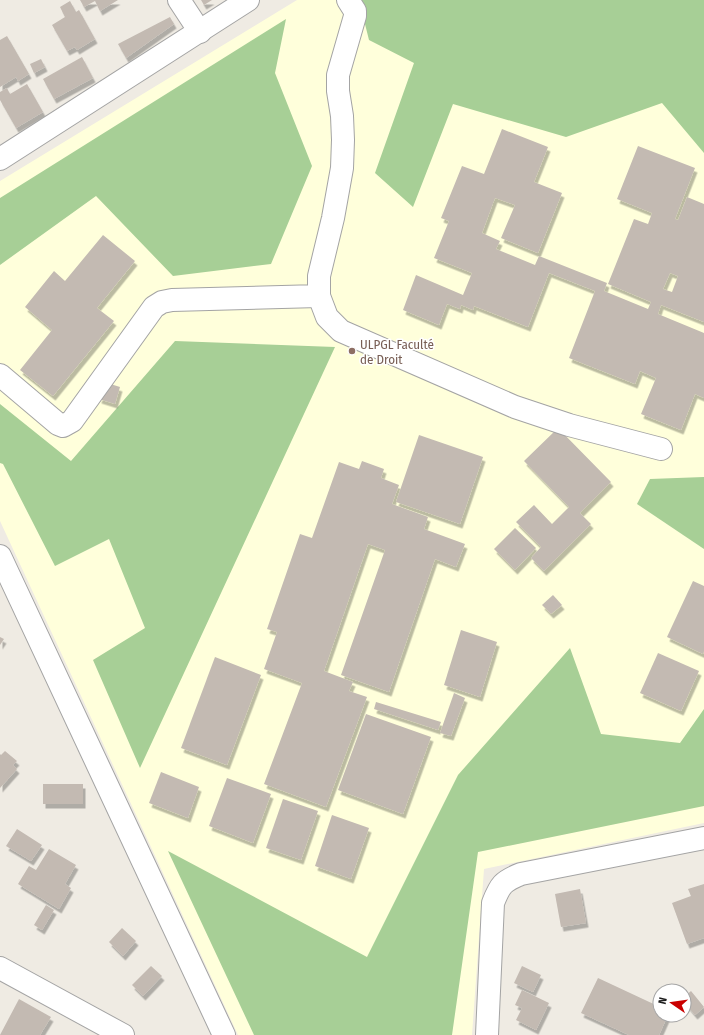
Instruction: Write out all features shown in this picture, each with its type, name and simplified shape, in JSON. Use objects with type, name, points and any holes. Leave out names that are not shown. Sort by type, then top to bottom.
[{"type":"street","points":[[179,0],[200,32]]},
{"type":"street","points":[[0,159],[248,0]]},
{"type":"street","points":[[348,0],[355,11],[355,16],[338,75],[338,91],[342,124],[342,168],[333,218],[319,276],[319,296],[327,317],[341,331],[515,407],[569,425],[661,448]]},
{"type":"street","points":[[0,375],[58,424],[63,426],[72,421],[154,307],[162,302],[172,300],[319,296]]},
{"type":"street","points":[[0,556],[224,1035]]},
{"type":"street","points":[[487,1035],[493,903],[498,890],[508,879],[521,874],[704,838]]},
{"type":"street","points":[[0,968],[123,1035]]},
{"type":"shaded area","name":"ULPGL Faculté de Droit","points":[[297,0],[704,0],[704,823],[484,869],[472,1035],[238,1035],[0,521],[0,181]]},
{"type":"green space","points":[[359,0],[704,0],[704,153],[662,103],[566,137],[453,104],[413,207],[375,173],[414,63],[369,40]]},
{"type":"green space","points":[[286,19],[275,73],[312,166],[271,264],[173,276],[96,196],[0,265],[0,198]]},
{"type":"green space","points":[[175,341],[335,347],[140,768],[93,660],[145,628],[109,539],[55,566],[3,464],[0,463],[0,404],[71,461]]},
{"type":"green space","points":[[704,477],[704,549],[637,504],[650,479]]},
{"type":"green space","points":[[570,648],[601,734],[680,743],[704,709],[704,806],[478,852],[452,1035],[254,1035],[168,851],[367,957],[458,775]]},
{"type":"building","points":[[80,0],[118,0],[100,11],[95,1],[84,7]]},
{"type":"building","points":[[201,0],[212,0],[204,5]]},
{"type":"building","points":[[70,1],[76,12],[79,10],[95,39],[77,50],[75,47],[67,51],[52,25],[65,17],[60,7]]},
{"type":"building","points":[[170,17],[174,24],[126,58],[118,44]]},
{"type":"building","points":[[7,36],[29,74],[18,81],[16,77],[0,87],[0,40]]},
{"type":"building","points":[[82,57],[93,78],[54,99],[43,79]]},
{"type":"building","points":[[41,59],[45,67],[34,73],[30,64]]},
{"type":"building","points":[[27,84],[43,112],[16,128],[0,100],[0,92],[7,88],[10,94]]},
{"type":"building","points":[[502,129],[548,147],[534,182],[562,193],[538,253],[501,238],[515,205],[495,198],[482,233],[500,241],[496,249],[535,265],[539,256],[607,283],[604,291],[648,309],[651,302],[608,284],[634,219],[648,224],[652,213],[617,199],[638,146],[695,168],[675,219],[678,220],[687,197],[704,204],[704,322],[661,305],[658,314],[704,333],[704,398],[695,394],[681,430],[641,414],[656,378],[640,371],[635,384],[569,358],[595,291],[549,273],[528,327],[474,306],[473,310],[461,305],[460,309],[447,304],[439,325],[403,310],[416,275],[463,295],[472,273],[434,258],[449,221],[441,218],[462,166],[484,174]],"holes":[[[670,273],[678,276],[672,292],[663,289]]]},
{"type":"building","points":[[103,235],[135,261],[97,308],[114,321],[53,396],[20,370],[52,330],[25,307],[54,271],[65,281]]},
{"type":"building","points":[[104,382],[120,387],[115,404],[99,399]]},
{"type":"building","points":[[558,428],[611,482],[580,513],[591,524],[544,571],[531,558],[541,547],[516,522],[534,505],[552,524],[569,507],[524,461]]},
{"type":"building","points":[[419,435],[483,457],[460,524],[396,502]]},
{"type":"building","points":[[362,461],[384,469],[381,478],[399,485],[392,504],[428,517],[424,529],[465,544],[456,567],[435,559],[389,692],[341,675],[385,550],[368,544],[324,671],[353,682],[349,691],[367,697],[326,807],[264,784],[302,683],[264,669],[277,632],[267,629],[300,534],[312,538],[339,462],[359,469]]},
{"type":"building","points":[[515,528],[536,548],[515,570],[494,549]]},
{"type":"building","points":[[693,581],[704,586],[703,654],[667,637]]},
{"type":"building","points":[[553,595],[562,605],[551,614],[542,605]]},
{"type":"building","points":[[461,630],[497,642],[480,697],[444,685]]},
{"type":"building","points":[[0,637],[4,639],[0,645]]},
{"type":"building","points":[[658,653],[699,671],[681,711],[640,693]]},
{"type":"building","points":[[215,657],[261,675],[227,765],[181,748]]},
{"type":"building","points":[[454,693],[465,698],[451,736],[440,733]]},
{"type":"building","points":[[376,702],[441,722],[438,730],[374,709]]},
{"type":"building","points":[[366,714],[431,737],[403,814],[338,790]]},
{"type":"building","points":[[5,751],[17,761],[13,765],[17,769],[0,788],[0,754],[1,755]]},
{"type":"building","points":[[161,772],[199,787],[188,818],[149,803]]},
{"type":"building","points":[[227,778],[271,794],[253,843],[209,826]]},
{"type":"building","points":[[43,784],[83,784],[83,804],[43,804]]},
{"type":"building","points":[[283,799],[318,811],[301,860],[266,848]]},
{"type":"building","points":[[332,815],[369,828],[351,879],[315,866]]},
{"type":"building","points":[[17,829],[42,845],[31,861],[6,846]]},
{"type":"building","points":[[49,849],[76,865],[65,884],[71,888],[59,909],[18,884],[29,866],[36,870]]},
{"type":"building","points":[[704,884],[704,938],[687,944],[672,903],[691,896],[688,889]]},
{"type":"building","points":[[580,889],[586,923],[561,927],[555,894]]},
{"type":"building","points":[[46,905],[54,910],[42,930],[34,925]]},
{"type":"building","points":[[122,928],[136,941],[123,956],[109,942]]},
{"type":"building","points":[[151,966],[162,976],[143,996],[132,985]]},
{"type":"building","points":[[522,966],[541,975],[533,992],[514,983]]},
{"type":"building","points":[[598,978],[652,1003],[652,1023],[664,1023],[659,1035],[629,1035],[581,1013]]},
{"type":"building","points":[[522,990],[549,1003],[536,1030],[516,1020],[522,1008],[515,1005]]},
{"type":"building","points":[[692,992],[704,1007],[695,1015],[692,1011]]},
{"type":"building","points":[[19,999],[51,1017],[40,1035],[0,1035]]},
{"type":"place","name":"ULPGL Faculté de Droit","points":[[352,351]]}]
